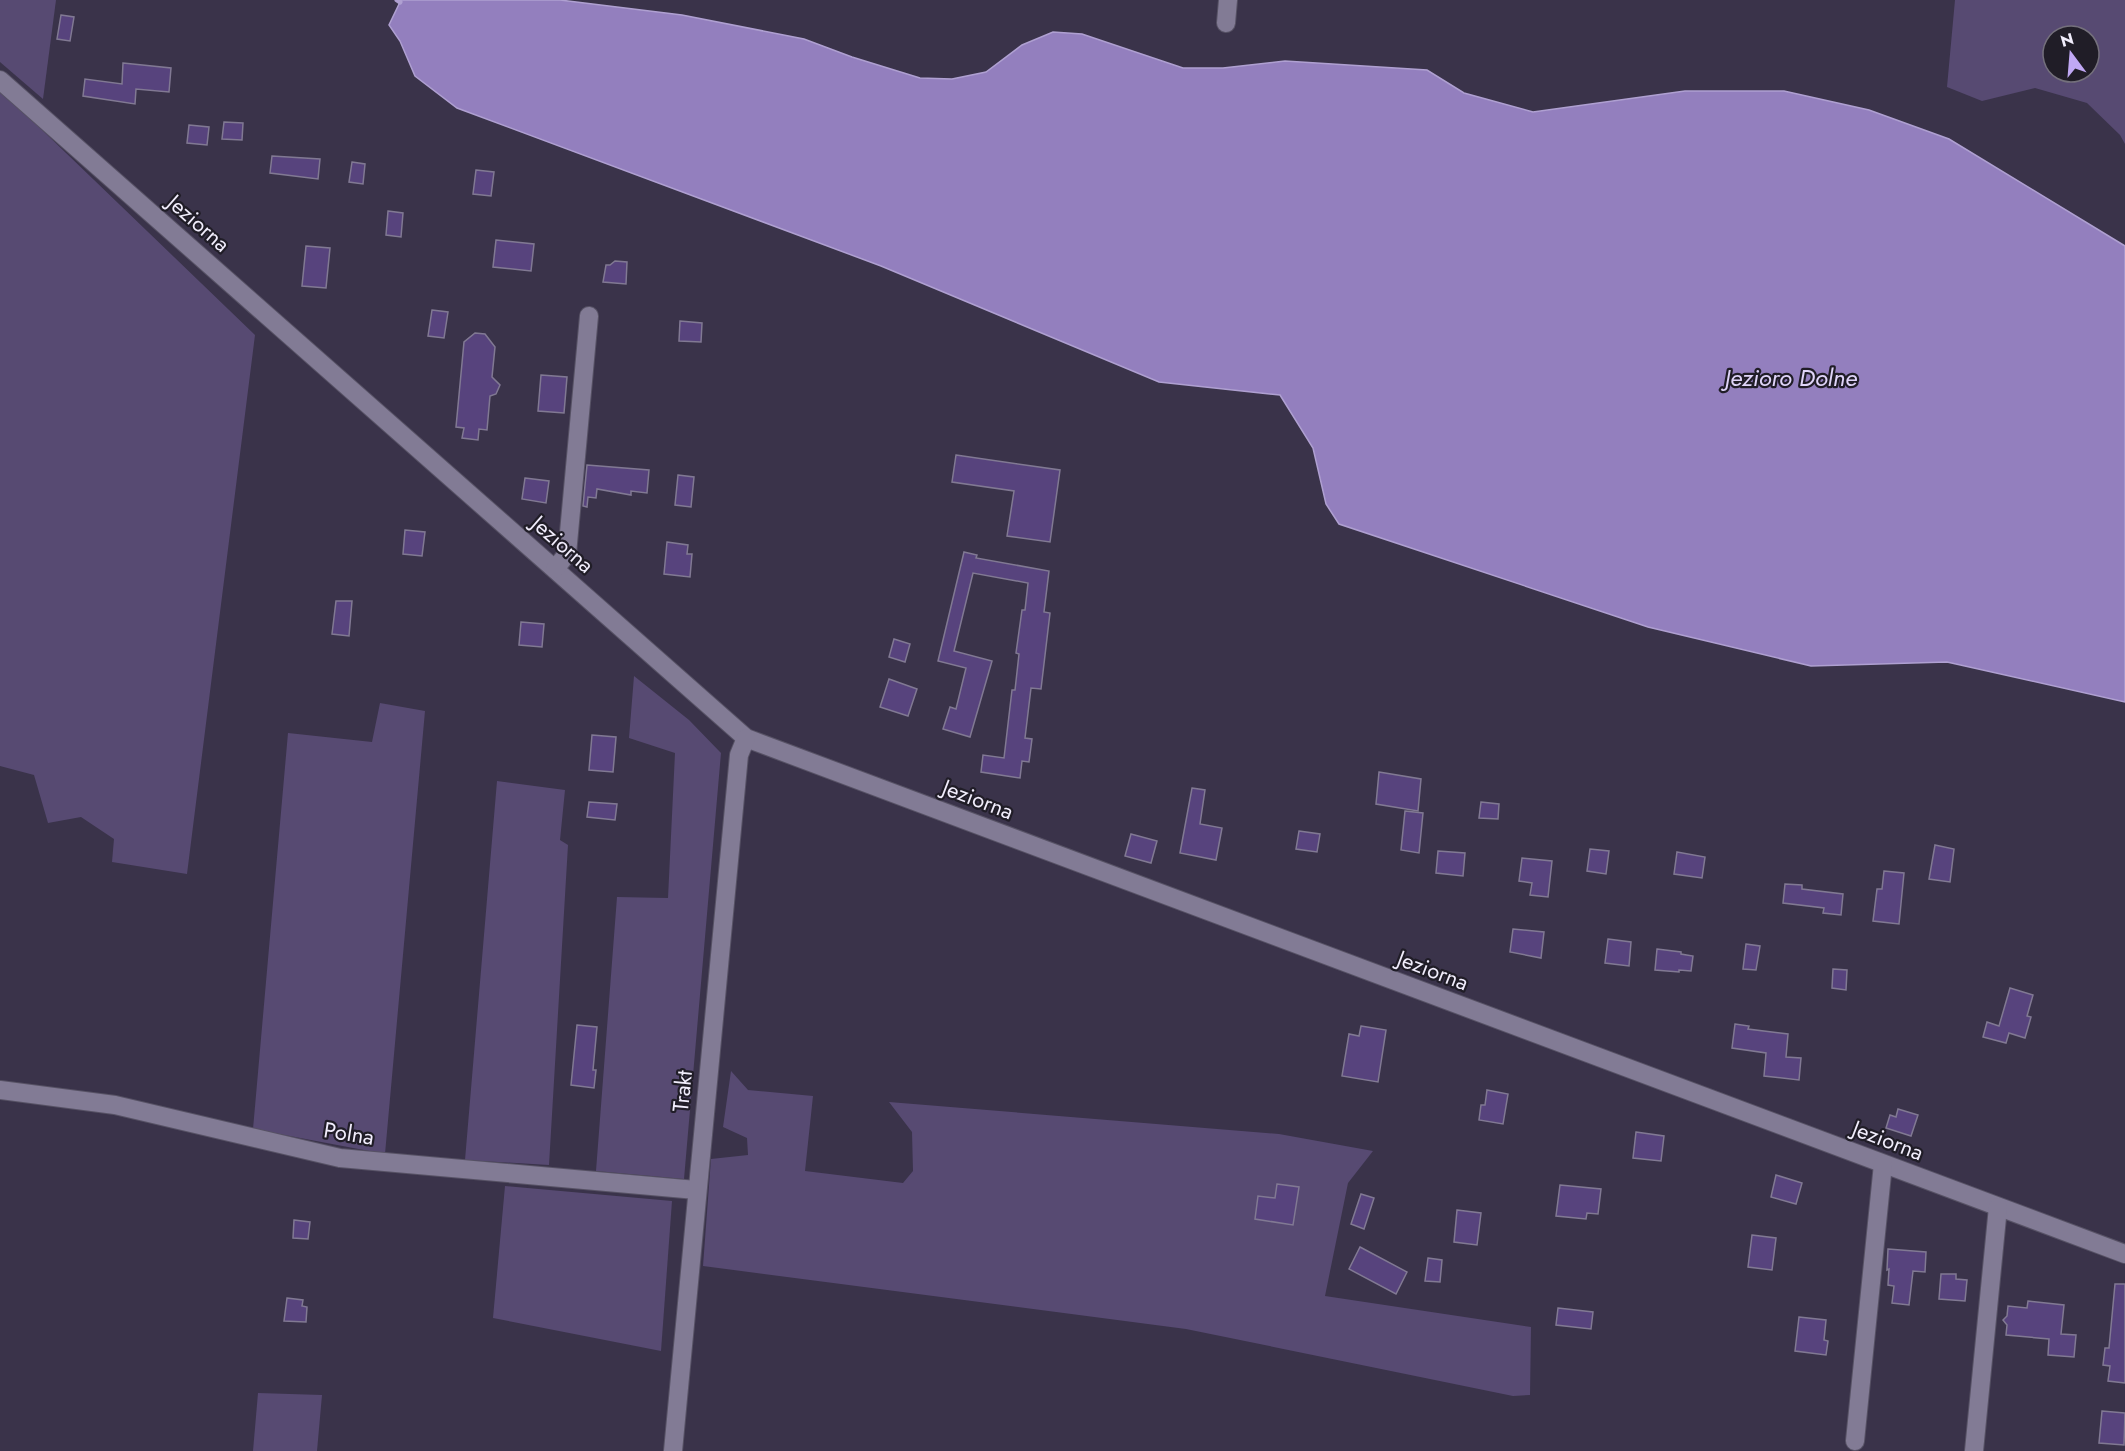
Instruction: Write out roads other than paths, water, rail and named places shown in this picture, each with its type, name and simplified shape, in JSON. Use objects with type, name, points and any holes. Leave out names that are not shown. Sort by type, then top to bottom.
[{"type":"street","points":[[1226,23],[1228,0]]},
{"type":"street","name":"Jeziorna","points":[[0,80],[746,738],[2125,1254]]},
{"type":"street","points":[[555,569],[567,554],[589,316]]},
{"type":"street","name":"Trakt","points":[[673,1451],[739,755],[746,738]]},
{"type":"street","name":"Polna","points":[[0,1090],[115,1105],[340,1158],[696,1190]]},
{"type":"street","points":[[1855,1441],[1883,1164]]},
{"type":"street","points":[[1974,1451],[1998,1207]]},
{"type":"water","name":"Jezioro Dolne","points":[[401,0],[560,0],[682,15],[804,39],[920,78],[952,79],[986,72],[1022,45],[1053,32],[1082,34],[1183,68],[1223,68],[1285,61],[1427,70],[1464,93],[1533,112],[1685,91],[1784,91],[1869,110],[1949,139],[2125,246],[2125,702],[1947,662],[1811,666],[1648,627],[1339,524],[1326,504],[1313,448],[1280,395],[1159,382],[881,266],[457,108],[415,76],[400,41],[389,25]]}]
